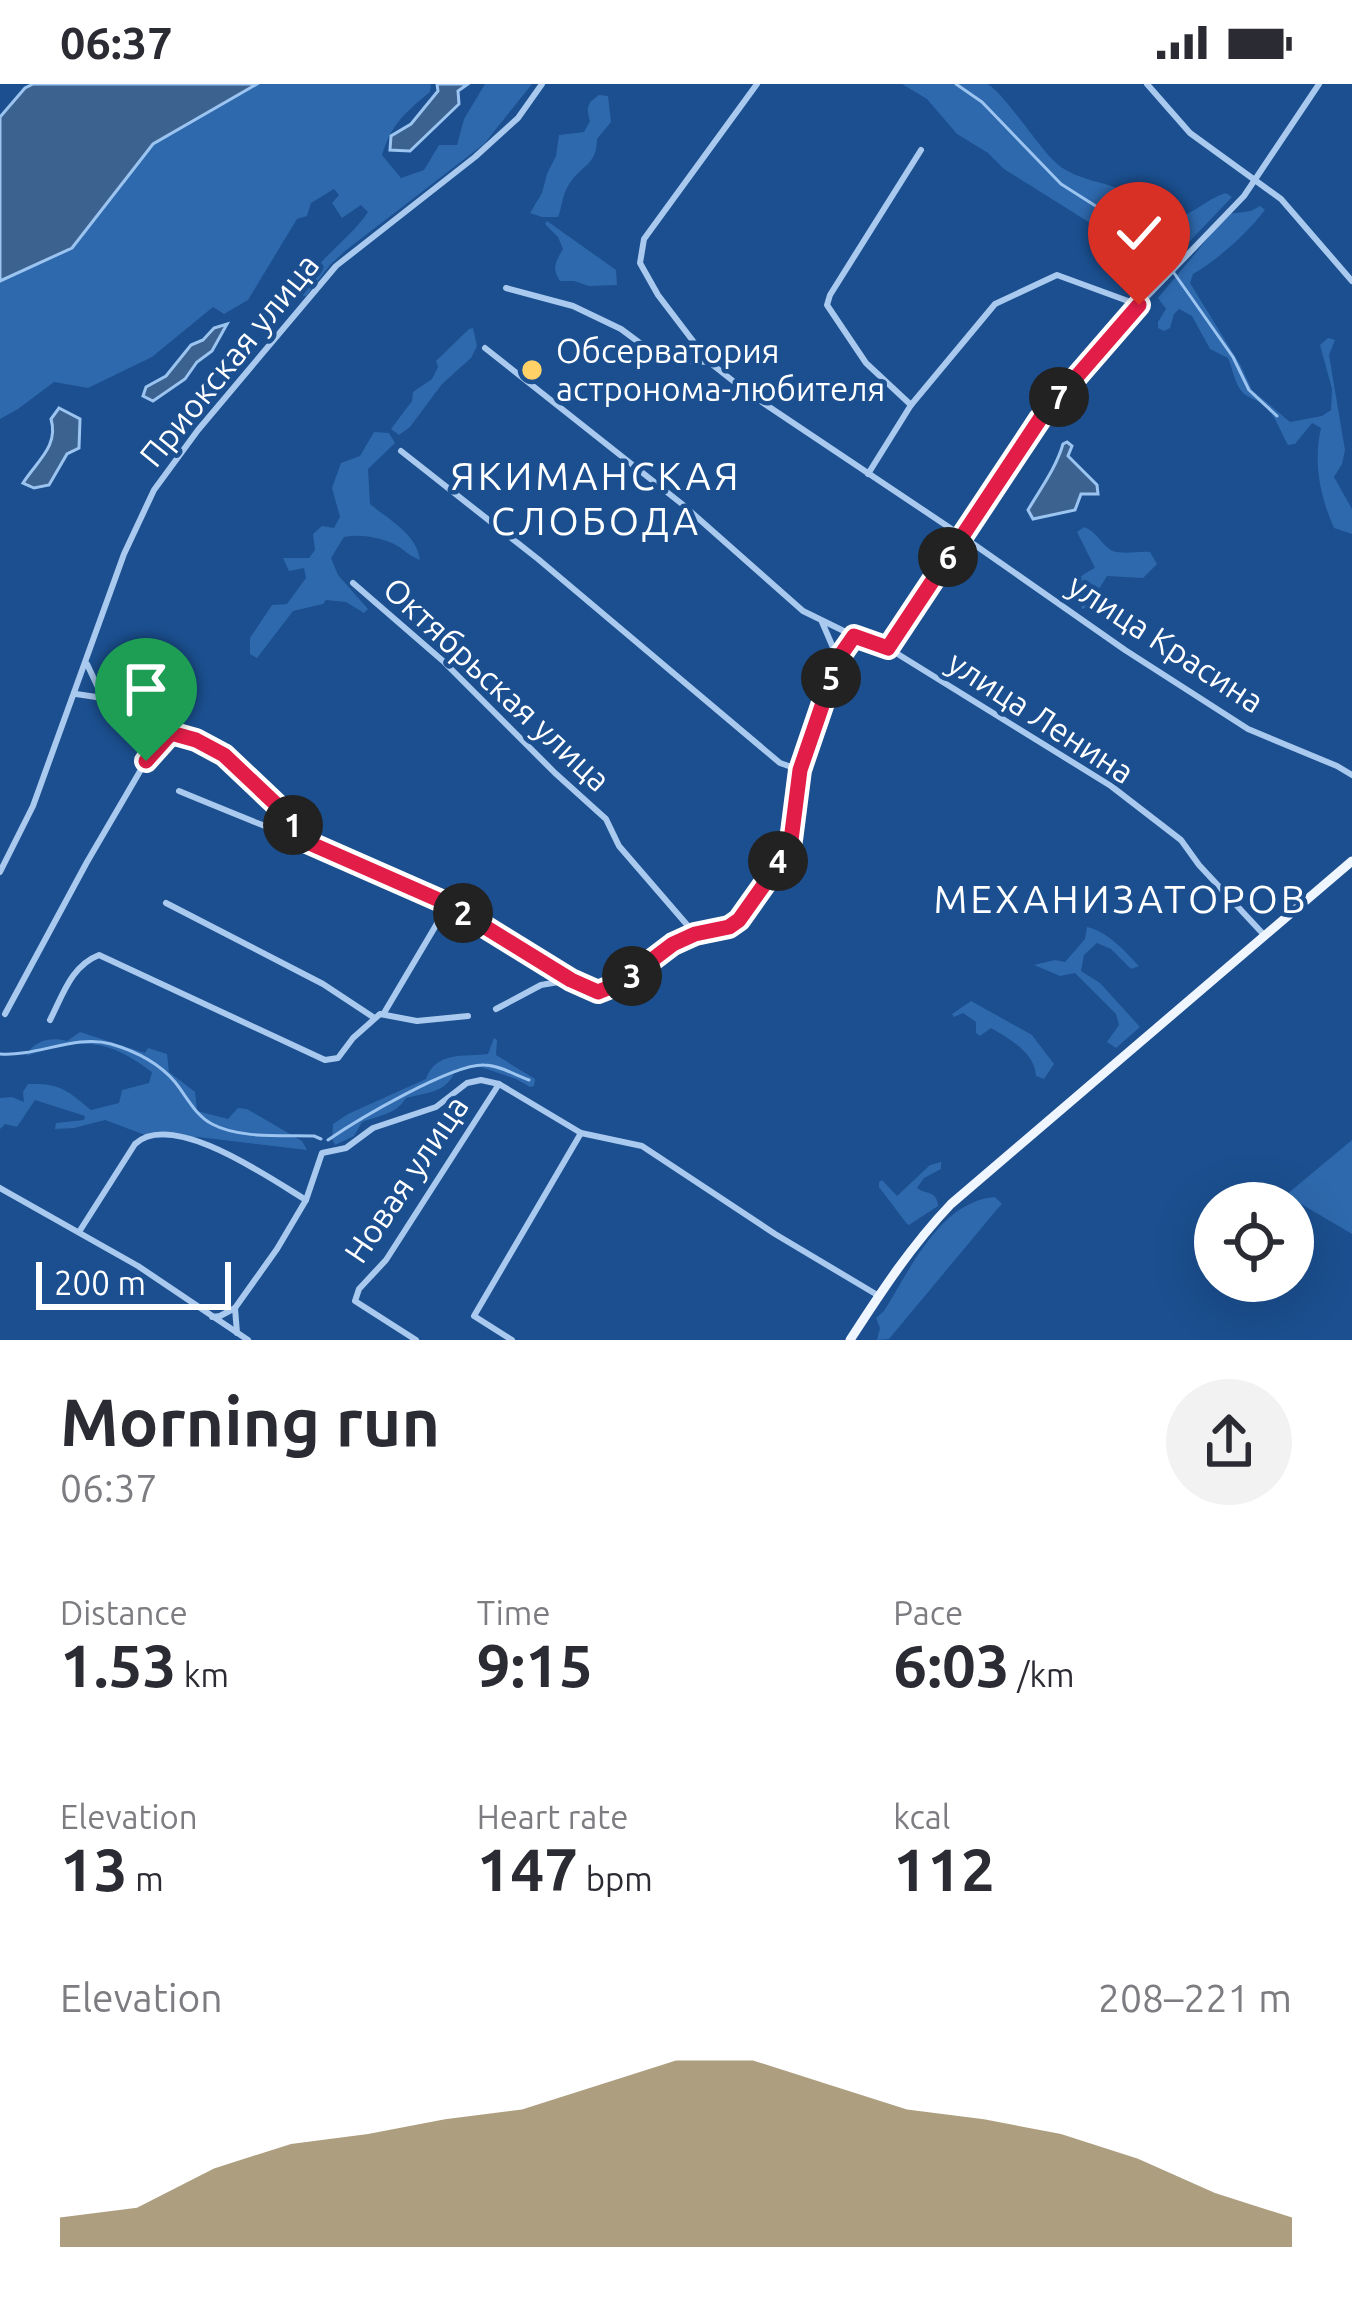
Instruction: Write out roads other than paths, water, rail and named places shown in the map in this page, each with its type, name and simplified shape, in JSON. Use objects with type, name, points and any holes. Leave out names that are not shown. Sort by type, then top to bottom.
[{"type":"main road","points":[[850,1340],[920,1236],[950,1204],[1352,861]]},
{"type":"street","name":"Приокская улица","points":[[0,872],[33,806],[124,554],[154,490],[335,266],[476,157],[518,118],[542,84]]},
{"type":"street","name":"улица Красина","points":[[757,84],[644,239],[640,263],[709,362],[1125,650],[1248,729],[1352,775]]},
{"type":"street","points":[[1147,84],[1190,133],[1281,199],[1352,281]]},
{"type":"street","points":[[888,648],[1040,419],[1139,305],[1244,196],[1318,84]]},
{"type":"street","points":[[911,405],[866,363],[827,305],[920,150]]},
{"type":"street","points":[[868,474],[911,405],[994,304],[1057,275],[1139,305]]},
{"type":"street","name":"улица Красина","points":[[506,288],[573,306],[621,329],[656,356],[709,362]]},
{"type":"street","name":"улица Ленина","points":[[485,348],[682,504],[803,611],[888,648],[1111,786],[1180,840],[1265,936]]},
{"type":"street","points":[[401,452],[538,559],[780,763],[800,770]]},
{"type":"street","name":"Октябрьская улица","points":[[352,583],[442,661],[606,818],[619,846],[695,934]]},
{"type":"street","points":[[821,620],[838,659]]},
{"type":"street","points":[[179,791],[448,904],[598,992],[623,982],[673,944],[739,920],[790,848],[800,770],[838,659],[854,636]]},
{"type":"street","points":[[86,661],[103,698]]},
{"type":"street","points":[[75,693],[134,708],[171,733],[224,755],[280,808],[307,842]]},
{"type":"street","points":[[5,1014],[146,761],[171,733]]},
{"type":"street","points":[[166,903],[323,984],[373,1017]]},
{"type":"street","points":[[384,1013],[448,904]]},
{"type":"street","points":[[50,1020],[71,977],[99,955],[325,1060],[338,1058],[373,1017],[384,1013],[417,1021],[468,1016]]},
{"type":"street","points":[[496,1009],[542,985],[571,980]]},
{"type":"street","points":[[212,1317],[235,1308],[277,1250],[306,1200],[322,1153],[346,1148],[373,1128],[436,1107],[467,1083],[481,1080],[499,1084],[581,1133],[642,1146],[775,1234],[879,1295]]},
{"type":"street","name":"Новая улица","points":[[416,1340],[355,1301],[499,1084]]},
{"type":"street","points":[[512,1340],[474,1316],[581,1133]]},
{"type":"street","points":[[79,1232],[135,1144],[158,1134],[180,1136],[227,1154],[306,1200]]},
{"type":"street","points":[[0,1188],[138,1266],[248,1340]]},
{"type":"street","points":[[235,1308],[237,1333]]},
{"type":"waterway","points":[[956,84],[982,102],[1061,184],[1157,245],[1170,267]]},
{"type":"waterway","points":[[1174,273],[1233,357],[1249,390],[1277,416]]},
{"type":"waterway","points":[[0,1054],[84,1042],[111,1044],[162,1069],[196,1111],[223,1129],[321,1139]]},
{"type":"waterway","points":[[328,1140],[404,1095],[469,1067],[495,1067],[529,1080]]},
{"type":"place","name":"Обсерватория астронома-любителя","points":[[532,370]]},
{"type":"district","name":"ЯКИМАНСКАЯ СЛОБОДА","points":[[596,498]]},
{"type":"district","name":"МЕХАНИЗАТОРОВ","points":[[1121,899]]}]
